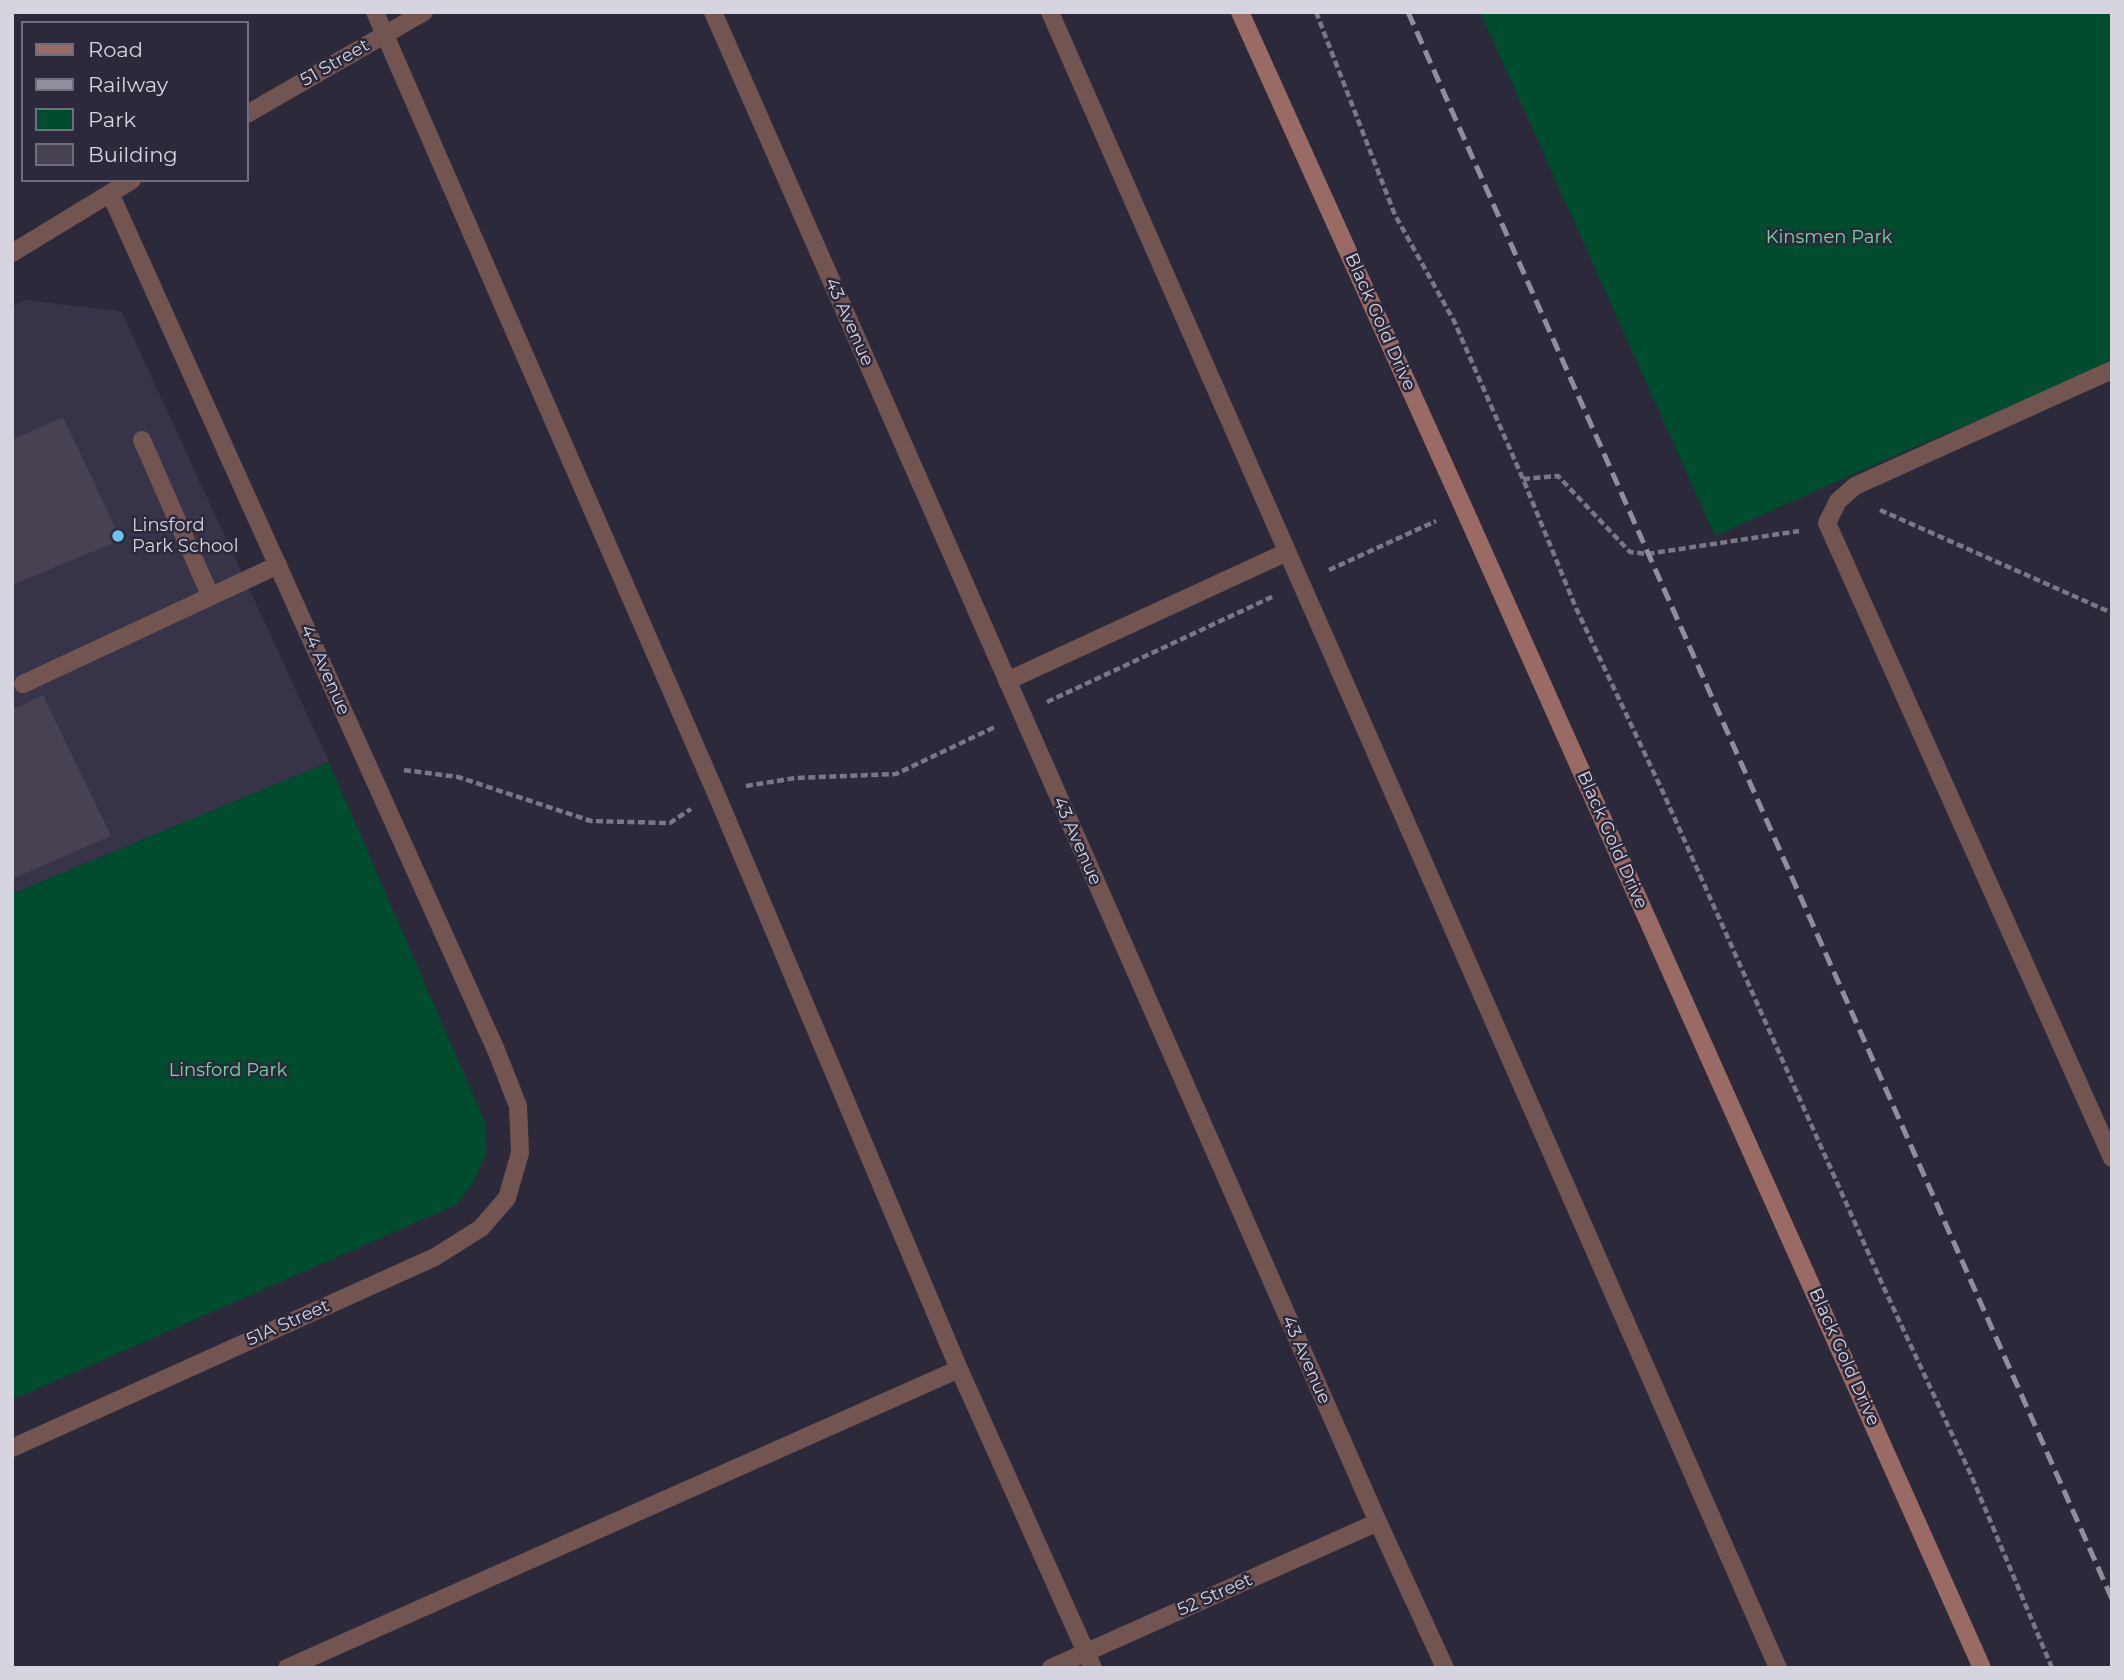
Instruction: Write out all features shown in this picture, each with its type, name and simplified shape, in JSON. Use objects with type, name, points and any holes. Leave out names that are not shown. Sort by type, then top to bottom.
[{"type":"main road","name":"Black Gold Drive","points":[[1240,12],[1982,1668]]},
{"type":"street","points":[[375,12],[715,791],[959,1369],[1090,1660]]},
{"type":"street","name":"51 Street","points":[[248,113],[424,12]]},
{"type":"street","name":"43 Avenue","points":[[713,12],[1378,1522],[1445,1668]]},
{"type":"street","points":[[1049,12],[1778,1668]]},
{"type":"street","points":[[12,253],[129,182]]},
{"type":"street","name":"44 Avenue","points":[[110,193],[496,1051],[518,1106],[520,1153]]},
{"type":"street","points":[[2112,370],[1855,486],[1838,502],[1827,523],[2112,1158]]},
{"type":"street","points":[[142,440],[210,595]]},
{"type":"street","points":[[1007,681],[1287,552]]},
{"type":"street","points":[[23,684],[278,565]]},
{"type":"street","name":"51A Street","points":[[12,1448],[435,1257],[481,1228],[507,1198],[520,1153]]},
{"type":"street","points":[[287,1668],[959,1369]]},
{"type":"street","name":"52 Street","points":[[1051,1668],[1090,1660],[1378,1522]]},
{"type":"path","points":[[1316,12],[1395,215],[1454,321],[1576,608],[1662,790],[1878,1275],[1971,1475],[2052,1668]]},
{"type":"path","points":[[1523,479],[1558,476],[1630,552],[1647,554],[1806,530],[1872,506],[2112,613]]},
{"type":"path","points":[[368,766],[458,777],[591,821],[670,823],[715,791],[795,778],[896,774],[1436,520]]},
{"type":"shaded area","name":"Linsford Park School","points":[[24,300],[121,311],[329,762],[12,894],[12,307]]},
{"type":"green space","name":"Kinsmen Park","points":[[1480,12],[2112,12],[2112,363],[1715,536]]},
{"type":"green space","name":"Linsford Park","points":[[329,762],[485,1122],[486,1153],[474,1182],[456,1205],[12,1400],[12,894]]},
{"type":"building","points":[[63,417],[121,540],[12,585],[12,440]]},
{"type":"building","points":[[43,695],[111,836],[12,879],[12,710]]},
{"type":"railway","points":[[1408,12],[2112,1599]]},
{"type":"place","name":"Linsford Park School","points":[[118,536]]}]
